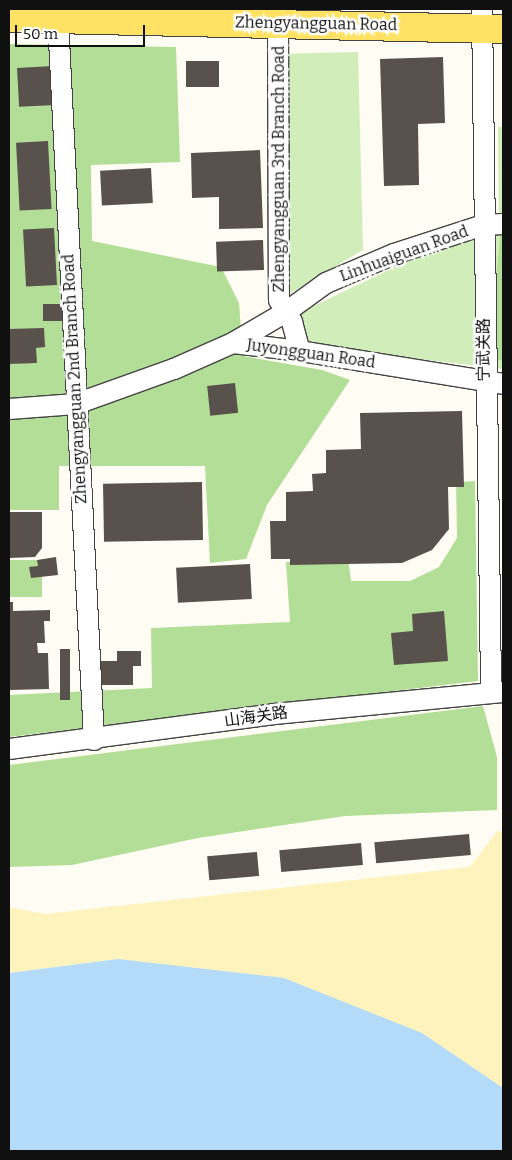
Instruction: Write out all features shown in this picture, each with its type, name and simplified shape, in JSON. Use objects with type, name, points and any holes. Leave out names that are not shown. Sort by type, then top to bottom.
[{"type":"main road","name":"Zhengyangguan Road","points":[[9,18],[278,24],[489,22]]},
{"type":"street","name":"Zhengyangguan 2nd Branch Road","points":[[58,18],[94,740]]},
{"type":"street","name":"宁武关路","points":[[489,22],[493,225],[497,691]]},
{"type":"street","name":"Zhengyangguan 3rd Branch Road","points":[[278,24],[279,300],[286,312],[300,351]]},
{"type":"street","name":"Linhuaiguan Road","points":[[233,343],[286,312],[326,283],[394,254],[493,225]]},
{"type":"street","name":"Juyongguan Road","points":[[9,409],[76,404],[174,369],[233,343],[300,351],[494,383]]},
{"type":"street","name":"山海关路","points":[[9,749],[94,740],[274,714],[497,691]]},
{"type":"green space","points":[[9,44],[176,47],[180,162],[91,165],[92,241],[221,267],[239,303],[243,356],[322,370],[350,380],[267,505],[246,559],[210,563],[205,466],[59,466],[59,510],[9,510]]},
{"type":"green space","points":[[358,52],[363,250],[279,300],[271,54]]},
{"type":"green space","points":[[498,127],[503,127],[503,369],[295,344],[301,312],[418,256],[499,232]]},
{"type":"green space","points":[[503,207],[503,361],[498,360],[493,310]]},
{"type":"green space","points":[[475,481],[478,681],[9,737],[9,695],[152,688],[151,628],[290,622],[286,562],[348,558],[351,581],[410,581],[439,567],[457,538],[456,482]]},
{"type":"green space","points":[[9,560],[42,560],[42,597],[9,597]]},
{"type":"green space","points":[[483,706],[497,757],[497,810],[345,816],[198,838],[72,865],[9,867],[9,765]]},
{"type":"sand","points":[[498,830],[503,834],[503,1088],[485,1076],[118,959],[9,973],[9,907],[45,914],[470,867]]},
{"type":"water","points":[[118,959],[284,978],[422,1033],[503,1088],[503,1151],[9,1151],[9,973]]},
{"type":"building","points":[[443,57],[445,123],[418,124],[419,185],[384,186],[380,59]]},
{"type":"building","points":[[186,61],[219,61],[219,87],[186,87]]},
{"type":"building","points":[[53,66],[55,105],[19,107],[17,68]]},
{"type":"building","points":[[48,141],[52,209],[20,211],[16,143]]},
{"type":"building","points":[[260,150],[263,228],[219,229],[219,197],[192,198],[191,153]]},
{"type":"building","points":[[151,168],[153,203],[102,206],[100,171]]},
{"type":"building","points":[[54,228],[57,285],[26,287],[23,230]]},
{"type":"building","points":[[263,240],[264,270],[217,272],[216,242]]},
{"type":"building","points":[[43,304],[68,304],[68,321],[43,321]]},
{"type":"building","points":[[44,328],[45,347],[36,348],[37,363],[9,364],[9,329]]},
{"type":"building","points":[[235,383],[238,413],[210,416],[207,386]]},
{"type":"building","points":[[462,411],[464,487],[448,487],[449,529],[432,550],[402,563],[290,565],[290,559],[271,559],[270,521],[286,521],[286,492],[313,491],[312,474],[326,473],[326,450],[361,449],[360,413]]},
{"type":"building","points":[[202,482],[203,540],[104,542],[103,484]]},
{"type":"building","points":[[9,512],[42,512],[42,548],[35,557],[9,558]]},
{"type":"building","points":[[56,557],[58,575],[31,578],[29,567],[38,566],[37,560]]},
{"type":"building","points":[[250,564],[252,599],[178,603],[176,568]]},
{"type":"building","points":[[9,602],[13,602],[13,611],[50,610],[50,621],[44,621],[45,643],[37,643],[38,653],[48,653],[49,689],[9,690]]},
{"type":"building","points":[[444,611],[448,661],[394,665],[391,633],[413,631],[412,614]]},
{"type":"building","points":[[60,649],[70,649],[70,700],[60,700]]},
{"type":"building","points":[[117,651],[141,651],[141,666],[133,666],[133,685],[97,685],[97,661],[117,661]]},
{"type":"building","points":[[469,834],[471,855],[376,863],[374,842]]},
{"type":"building","points":[[361,843],[363,865],[281,872],[279,850]]},
{"type":"building","points":[[257,852],[259,876],[209,880],[207,856]]}]
